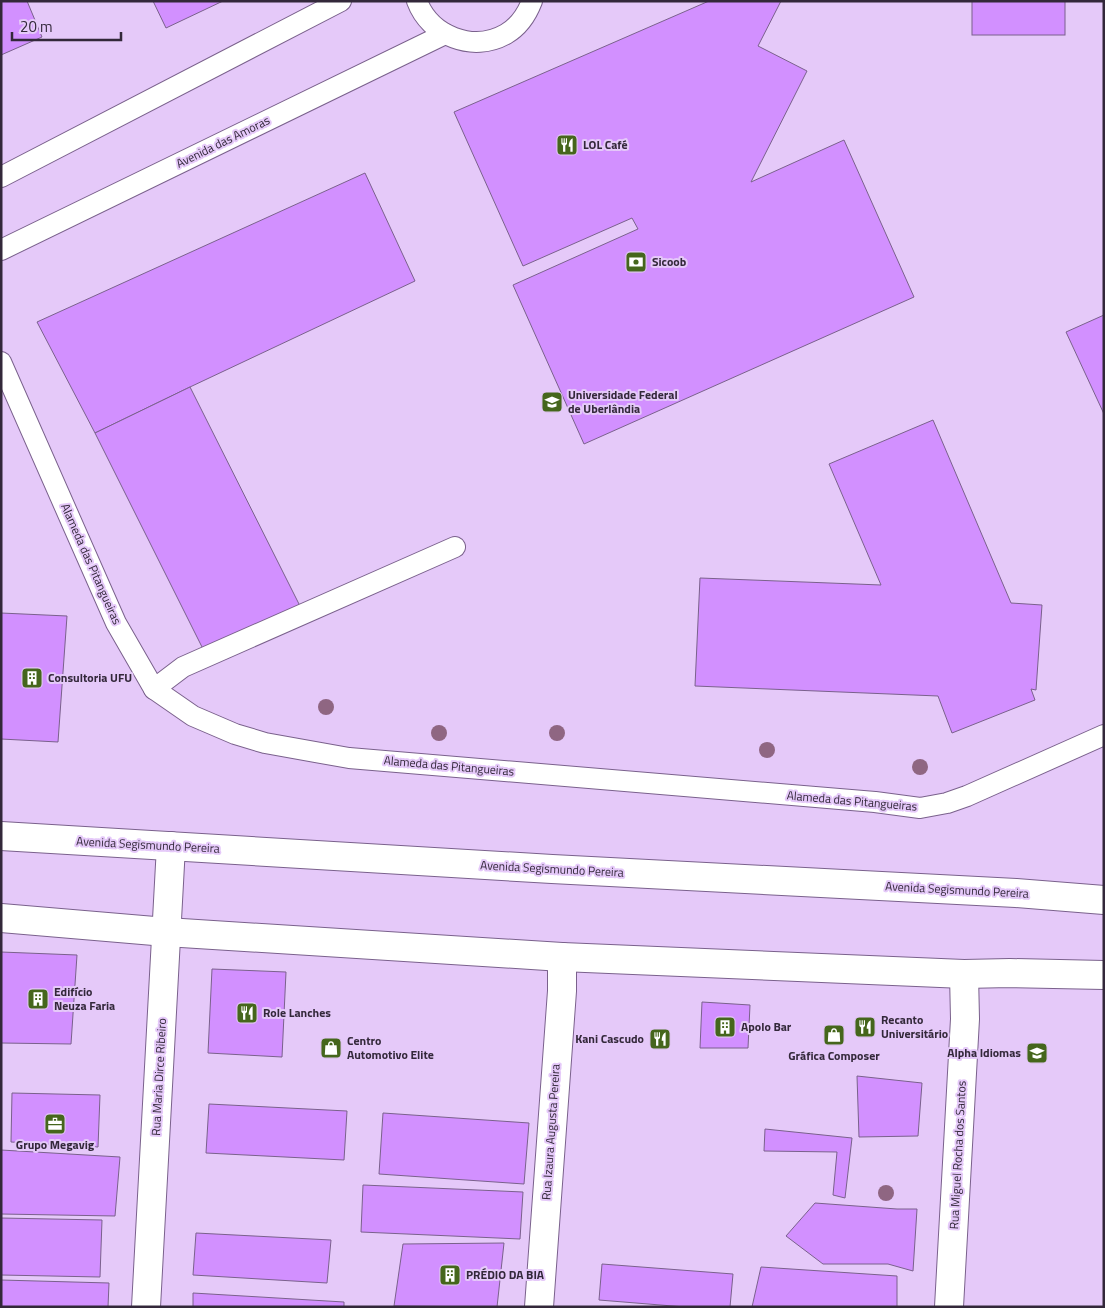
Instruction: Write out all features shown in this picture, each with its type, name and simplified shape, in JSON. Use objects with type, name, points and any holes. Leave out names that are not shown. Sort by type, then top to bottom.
[{"type":"main road","name":"Avenida Segismundo Pereira","points":[[1,836],[552,869],[1016,893],[1104,900]]},
{"type":"main road","name":"Rua Maria Dirce Ribeiro","points":[[146,1307],[171,846]]},
{"type":"main road","points":[[1,918],[166,932],[562,957],[964,974],[1104,975]]},
{"type":"main road","name":"Rua Izaura Augusta Pereira","points":[[539,1307],[562,992],[562,957]]},
{"type":"main road","name":"Rua Miguel Rocha dos Santos","points":[[949,1307],[965,1019],[964,974]]},
{"type":"lane","points":[[1,177],[341,1]]},
{"type":"lane","points":[[417,1],[420,10],[431,25],[448,36],[466,41],[486,41],[506,34],[521,20],[533,2]]},
{"type":"lane","name":"Avenida das Amoras","points":[[1,250],[446,34]]},
{"type":"lane","name":"Alameda das Pitangueiras","points":[[1,362],[116,623],[154,689],[193,716],[236,734],[265,743],[349,758],[875,802],[920,808],[947,803],[967,796],[1104,735]]},
{"type":"lane","points":[[154,689],[184,668],[456,547]]},
{"type":"building","points":[[1,1],[27,1],[42,37],[1,55]]},
{"type":"building","points":[[153,1],[223,1],[166,28]]},
{"type":"building","points":[[709,1],[781,1],[758,46],[807,71],[751,182],[844,140],[914,297],[584,444],[513,285],[638,229],[632,218],[523,266],[454,112]]},
{"type":"building","points":[[972,1],[1065,1],[1065,35],[972,35]]},
{"type":"building","points":[[365,173],[415,281],[95,433],[37,322]]},
{"type":"building","points":[[1104,315],[1104,414],[1066,332]]},
{"type":"building","points":[[190,387],[301,608],[206,655],[95,433]]},
{"type":"building","points":[[933,420],[1011,603],[1042,605],[1036,690],[1031,689],[1035,700],[952,733],[938,696],[695,686],[700,578],[881,585],[829,464]]},
{"type":"building","name":"Consultoria UFU","points":[[1,613],[67,616],[58,742],[1,739]]},
{"type":"building","name":"Edifício Neuza Faria","points":[[1,952],[77,955],[71,1044],[1,1043]]},
{"type":"building","name":"Role Lanches","points":[[212,969],[286,972],[282,1057],[208,1053]]},
{"type":"building","name":"Apolo Bar","points":[[702,1002],[750,1005],[748,1048],[700,1048]]},
{"type":"building","points":[[857,1076],[922,1083],[918,1136],[859,1137]]},
{"type":"building","name":"Grupo Megavig","points":[[12,1093],[100,1095],[98,1147],[11,1142]]},
{"type":"building","points":[[209,1104],[347,1111],[344,1160],[206,1153]]},
{"type":"building","points":[[383,1113],[529,1123],[524,1184],[379,1174]]},
{"type":"building","points":[[765,1129],[852,1138],[845,1198],[833,1195],[837,1152],[764,1151]]},
{"type":"building","points":[[1,1150],[120,1157],[115,1216],[1,1214]]},
{"type":"building","points":[[363,1185],[523,1192],[520,1239],[361,1232]]},
{"type":"building","points":[[815,1203],[917,1209],[913,1271],[888,1264],[823,1264],[786,1236]]},
{"type":"building","points":[[1,1218],[102,1220],[100,1277],[1,1275]]},
{"type":"building","points":[[196,1233],[331,1240],[327,1283],[193,1275]]},
{"type":"building","name":"PRÉDIO DA BIA","points":[[504,1243],[497,1307],[394,1306],[403,1244]]},
{"type":"building","points":[[602,1264],[733,1274],[730,1307],[685,1307],[599,1300]]},
{"type":"building","points":[[761,1267],[897,1276],[897,1307],[752,1307]]},
{"type":"building","points":[[1,1280],[109,1283],[108,1307],[1,1307]]},
{"type":"building","points":[[193,1293],[344,1302],[344,1307],[193,1307]]},
{"type":"place","name":"LOL Café","points":[[567,145]]},
{"type":"place","name":"Sicoob","points":[[636,262]]},
{"type":"place","name":"Universidade Federal de Uberlândia","points":[[552,402]]},
{"type":"place","name":"Consultoria UFU","points":[[32,678]]},
{"type":"place","name":"Edifício Neuza Faria","points":[[38,999]]},
{"type":"place","name":"Role Lanches","points":[[247,1013]]},
{"type":"place","name":"Apolo Bar","points":[[725,1027]]},
{"type":"place","name":"Recanto Universitário","points":[[865,1027]]},
{"type":"place","name":"Gráfica Composer","points":[[834,1035]]},
{"type":"place","name":"Kani Cascudo","points":[[660,1039]]},
{"type":"place","name":"Centro Automotivo Elite","points":[[331,1048]]},
{"type":"place","name":"Alpha Idiomas","points":[[1037,1053]]},
{"type":"place","name":"Grupo Megavig","points":[[55,1124]]},
{"type":"place","name":"PRÉDIO DA BIA","points":[[450,1275]]}]
